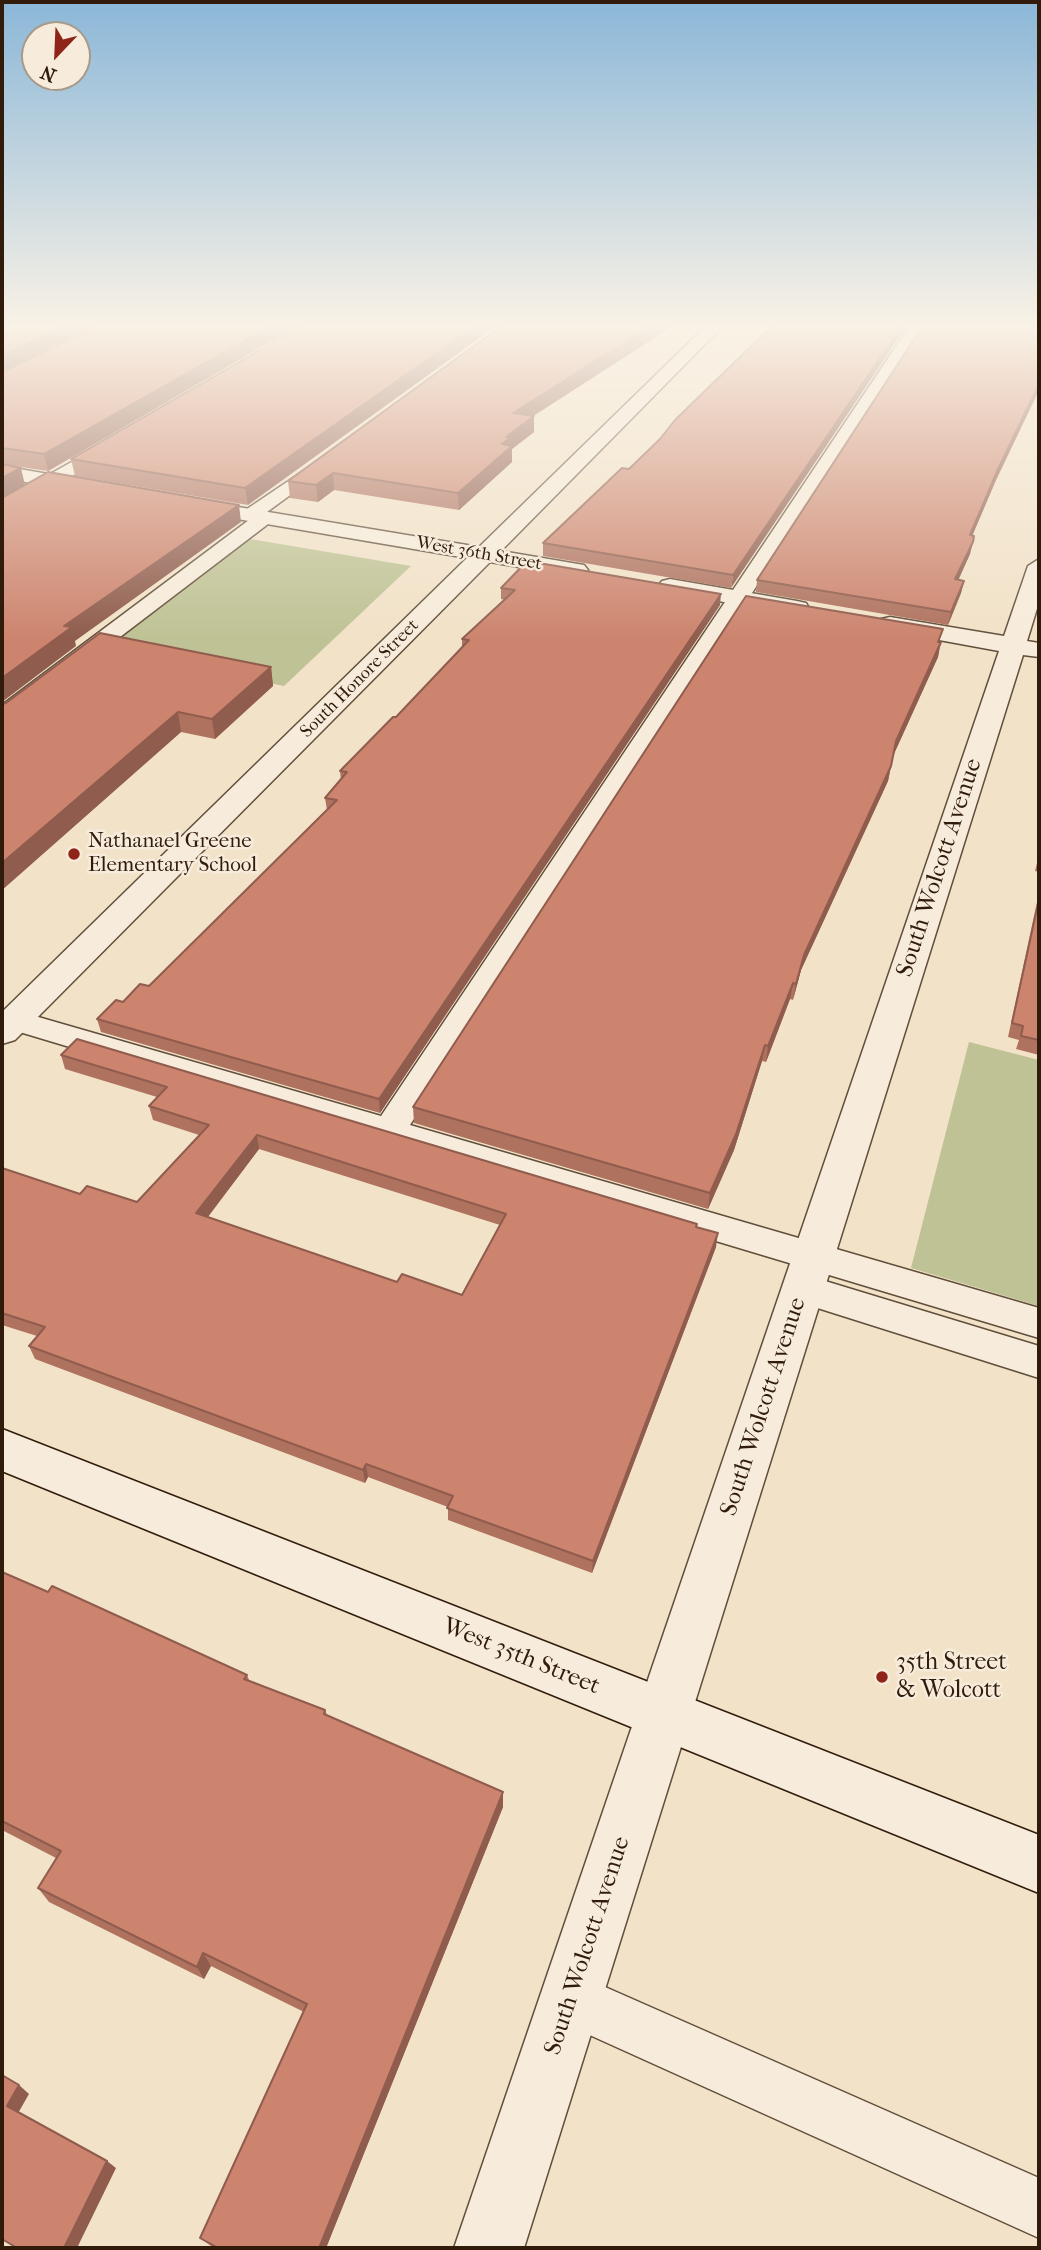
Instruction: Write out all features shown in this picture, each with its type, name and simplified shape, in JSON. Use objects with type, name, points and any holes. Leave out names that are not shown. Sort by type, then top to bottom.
[{"type":"street","name":"South Honore Street","points":[[8,1026],[611,429]]},
{"type":"street","points":[[2,510],[133,433]]},
{"type":"street","points":[[2,472],[116,492]]},
{"type":"street","name":"West 36th Street","points":[[170,501],[599,575]]},
{"type":"street","name":"South Wolcott Avenue","points":[[489,2248],[807,1273],[1027,648],[1039,566]]},
{"type":"street","points":[[654,584],[820,612]]},
{"type":"street","points":[[861,619],[1027,648]]},
{"type":"street","name":"West 35th Street","points":[[2,1450],[1039,1864]]},
{"type":"lane","points":[[389,1131],[849,429]]},
{"type":"lane","points":[[2,716],[338,452]]},
{"type":"lane","points":[[8,1026],[389,1131],[807,1273],[1039,1362]]},
{"type":"lane","points":[[807,1273],[1039,1323]]},
{"type":"lane","points":[[571,1999],[1039,2208]]},
{"type":"green space","points":[[250,539],[411,566],[284,686],[105,650]]},
{"type":"green space","points":[[969,1042],[1039,1060],[1039,1306],[911,1268]]},
{"type":"building","points":[[2,429],[88,429],[44,454],[2,448]]},
{"type":"building","points":[[123,429],[329,429],[245,488],[71,459]]},
{"type":"building","points":[[360,429],[517,429],[502,444],[512,446],[458,493],[333,473],[316,485],[288,481]]},
{"type":"building","points":[[668,429],[832,429],[733,575],[543,543],[622,468],[629,469]]},
{"type":"building","points":[[856,429],[1017,429],[970,535],[974,536],[973,542],[955,579],[964,581],[951,612],[757,580]]},
{"type":"building","points":[[2,464],[21,468],[2,478]]},
{"type":"building","points":[[48,472],[239,505],[64,626],[72,627],[2,678],[2,498]]},
{"type":"building","points":[[527,561],[721,594],[379,1099],[97,1019],[116,1000],[123,1002],[140,984],[149,986],[337,800],[325,798],[347,772],[340,771],[469,640],[462,639],[515,590],[501,588]]},
{"type":"building","points":[[746,596],[943,629],[938,642],[941,642],[896,741],[891,766],[804,955],[796,984],[793,983],[768,1046],[765,1045],[736,1134],[710,1193],[413,1107]]},
{"type":"building","points":[[100,633],[271,667],[212,719],[178,712],[2,863],[2,704]]},
{"type":"building","points":[[1039,899],[1039,1040],[1021,1036],[1023,1026],[1012,1023]]},
{"type":"building","points":[[77,1039],[697,1224],[696,1227],[718,1233],[593,1561],[447,1508],[453,1496],[366,1464],[363,1470],[29,1346],[45,1327],[2,1313],[2,1168],[80,1194],[87,1186],[137,1202],[209,1125],[149,1106],[167,1087],[61,1055]],"holes":[[[257,1135],[506,1214],[462,1295],[402,1274],[397,1282],[196,1213]]]},
{"type":"building","points":[[2,1572],[48,1592],[52,1586],[247,1675],[244,1679],[325,1710],[324,1714],[503,1792],[319,2248],[218,2248],[200,2238],[307,2004],[203,1953],[197,1967],[38,1888],[61,1851],[2,1821]]},
{"type":"building","points":[[2,2075],[19,2085],[7,2106],[107,2161],[64,2248],[17,2248],[2,2239]]},
{"type":"place","name":"Nathanael Greene Elementary School","points":[[74,854]]},
{"type":"place","name":"35th Street & Wolcott","points":[[882,1677]]}]
